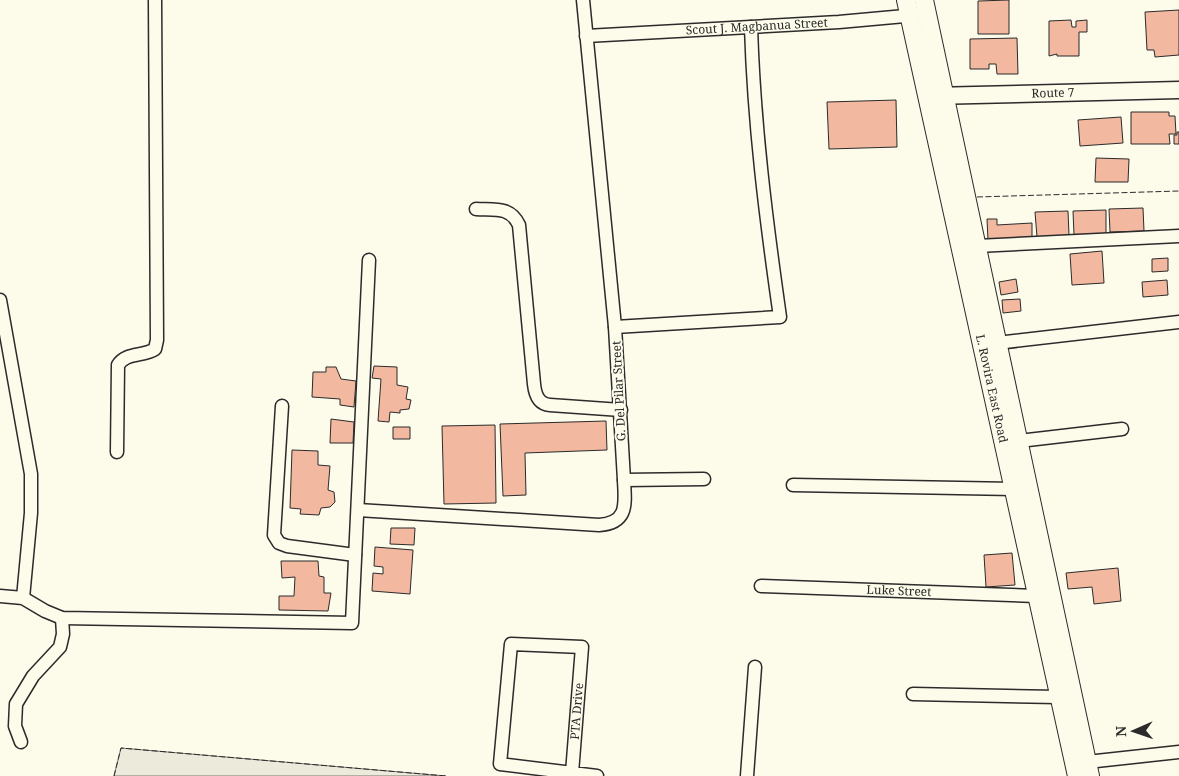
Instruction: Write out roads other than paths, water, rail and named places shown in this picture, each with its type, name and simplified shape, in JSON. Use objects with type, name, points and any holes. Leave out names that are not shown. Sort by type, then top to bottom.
[{"type":"main road","name":"L. Rovira East Road","points":[[917,7],[1054,638],[1089,769]]},
{"type":"main road","name":"L. Rovira East Road","points":[[936,96],[977,246],[980,301],[997,343],[1019,441],[1014,489],[1036,596],[1054,638],[1058,697],[1077,776]]},
{"type":"street","points":[[117,452],[118,365],[122,359],[128,356],[150,352],[155,349],[157,340],[156,0]]},
{"type":"street","name":"G. Del Pilar Street","points":[[358,510],[609,524],[618,520],[623,513],[625,504],[621,410],[615,327],[583,0]]},
{"type":"street","name":"Scout J. Magbanua Street","points":[[586,36],[751,26],[917,7]]},
{"type":"street","points":[[615,327],[780,317],[760,169],[753,90],[751,26]]},
{"type":"street","name":"Route 7","points":[[936,96],[1179,90]]},
{"type":"street","points":[[476,209],[509,212],[519,225],[535,394],[539,401],[550,405],[621,410]]},
{"type":"street","points":[[977,246],[1179,236]]},
{"type":"street","points":[[0,596],[23,598],[45,612],[62,618],[352,623],[368,260]]},
{"type":"street","points":[[0,300],[31,474],[31,513],[23,598]]},
{"type":"street","points":[[997,343],[1179,322]]},
{"type":"street","points":[[282,406],[274,535],[278,543],[287,546],[355,555]]},
{"type":"street","points":[[1019,441],[1122,429]]},
{"type":"street","points":[[624,480],[704,479]]},
{"type":"street","points":[[793,484],[1014,489]]},
{"type":"street","name":"Luke Street","points":[[761,586],[1036,596]]},
{"type":"street","points":[[21,742],[15,726],[16,704],[33,676],[60,647],[63,634],[62,618]]},
{"type":"street","name":"PTA Drive","points":[[512,644],[582,647],[572,773],[500,764],[512,644]]},
{"type":"street","points":[[747,776],[755,667]]},
{"type":"street","points":[[913,694],[1058,697]]},
{"type":"street","points":[[1089,769],[1179,752]]},
{"type":"street","points":[[572,773],[597,776]]}]
